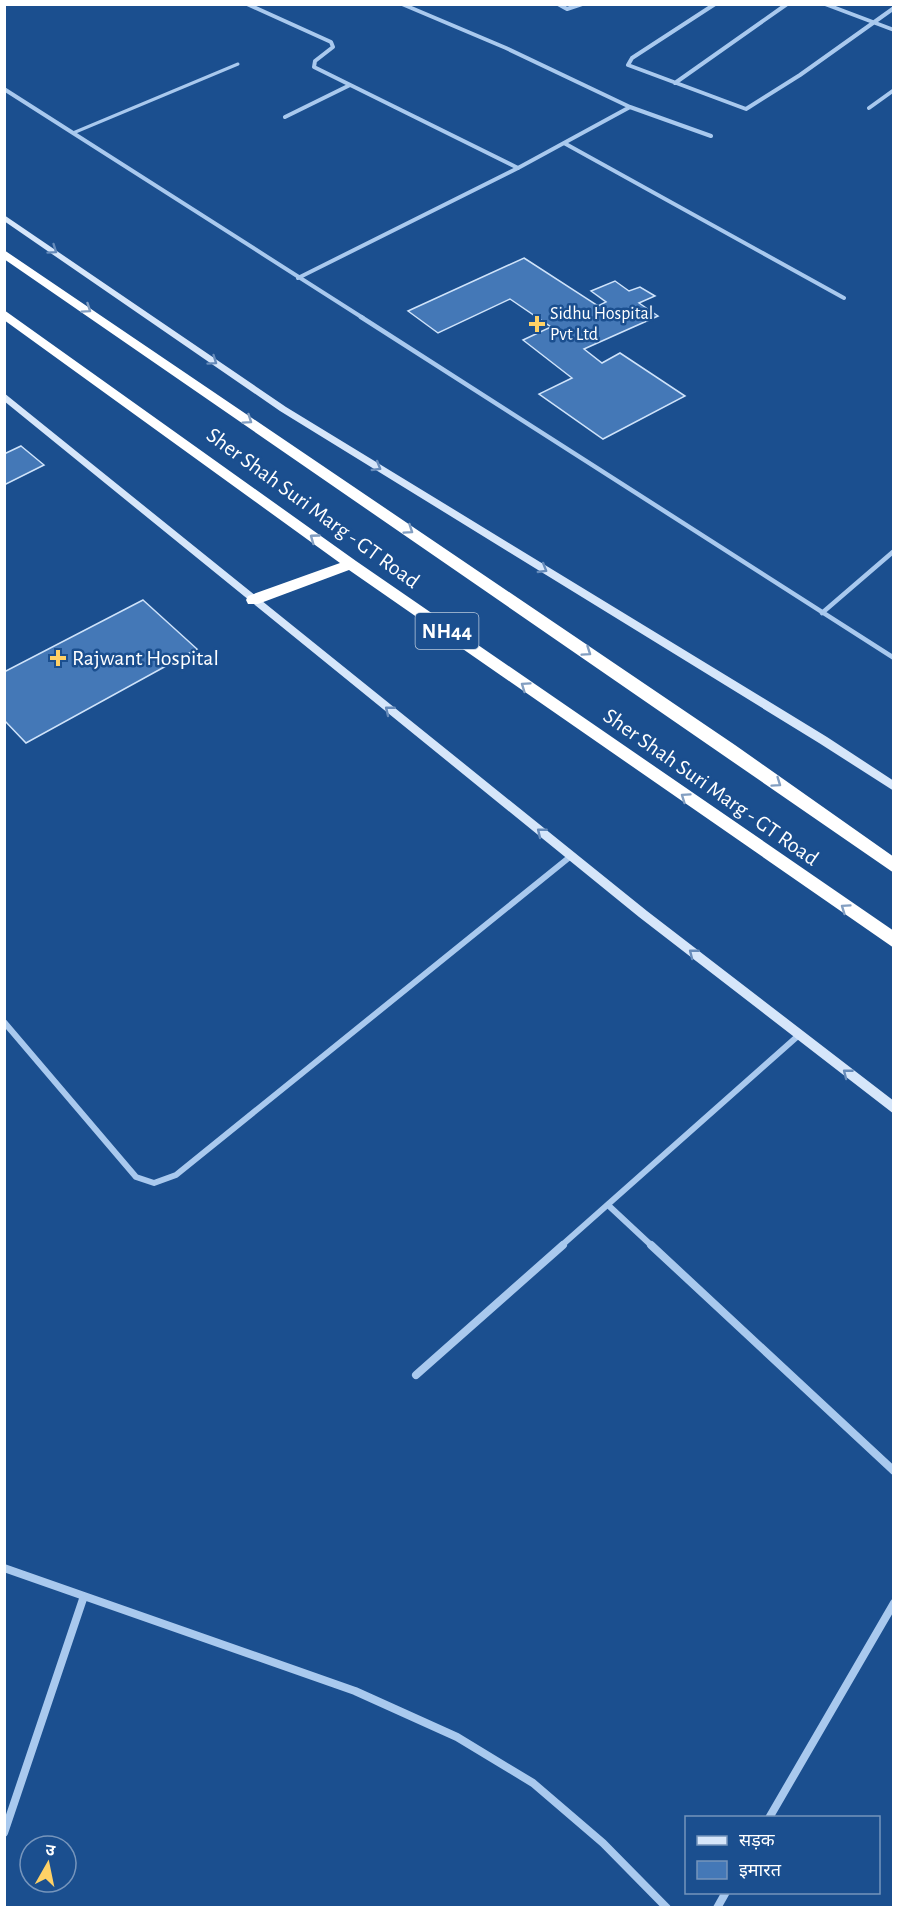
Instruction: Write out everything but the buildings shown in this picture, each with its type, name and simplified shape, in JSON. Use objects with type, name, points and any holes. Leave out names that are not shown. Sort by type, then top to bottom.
[{"type":"highway","name":"Sher Shah Suri Marg - GT Road","points":[[4,253],[729,749],[894,866]]},
{"type":"highway","name":"Sher Shah Suri Marg - GT Road","points":[[4,314],[351,564],[894,941]]},
{"type":"highway","points":[[253,600],[351,564]]},
{"type":"main road","points":[[4,217],[283,410],[823,740],[894,787]]},
{"type":"main road","points":[[4,396],[210,566],[571,856],[894,1109]]},
{"type":"street","points":[[247,4],[329,40],[333,47],[315,61],[314,67],[518,168]]},
{"type":"street","points":[[402,4],[506,48],[630,106],[711,136]]},
{"type":"street","points":[[558,4],[567,9],[582,4]]},
{"type":"street","points":[[715,4],[628,60],[630,67],[746,110],[800,75],[894,8]]},
{"type":"street","points":[[675,83],[787,4]]},
{"type":"street","points":[[825,4],[894,30]]},
{"type":"street","points":[[285,117],[350,85]]},
{"type":"street","points":[[4,89],[894,658]]},
{"type":"street","points":[[869,108],[894,90]]},
{"type":"street","points":[[298,278],[518,168],[630,106]]},
{"type":"street","points":[[564,143],[844,298]]},
{"type":"street","points":[[822,613],[894,551]]},
{"type":"street","points":[[4,1022],[136,1177],[154,1183],[176,1175],[571,856]]},
{"type":"street","points":[[416,1375],[799,1035]]},
{"type":"street","points":[[608,1205],[894,1471]]},
{"type":"street","points":[[4,1568],[355,1691],[457,1737],[532,1783],[603,1843],[667,1908]]},
{"type":"street","points":[[4,1833],[84,1596]]},
{"type":"street","points":[[770,1816],[894,1603]]},
{"type":"street","points":[[717,1908],[725,1894]]},
{"type":"lane","points":[[73,133],[238,64]]},
{"type":"place","name":"Sidhu Hospital Pvt Ltd","points":[[537,324]]},
{"type":"place","name":"Rajwant Hospital","points":[[58,658]]}]
